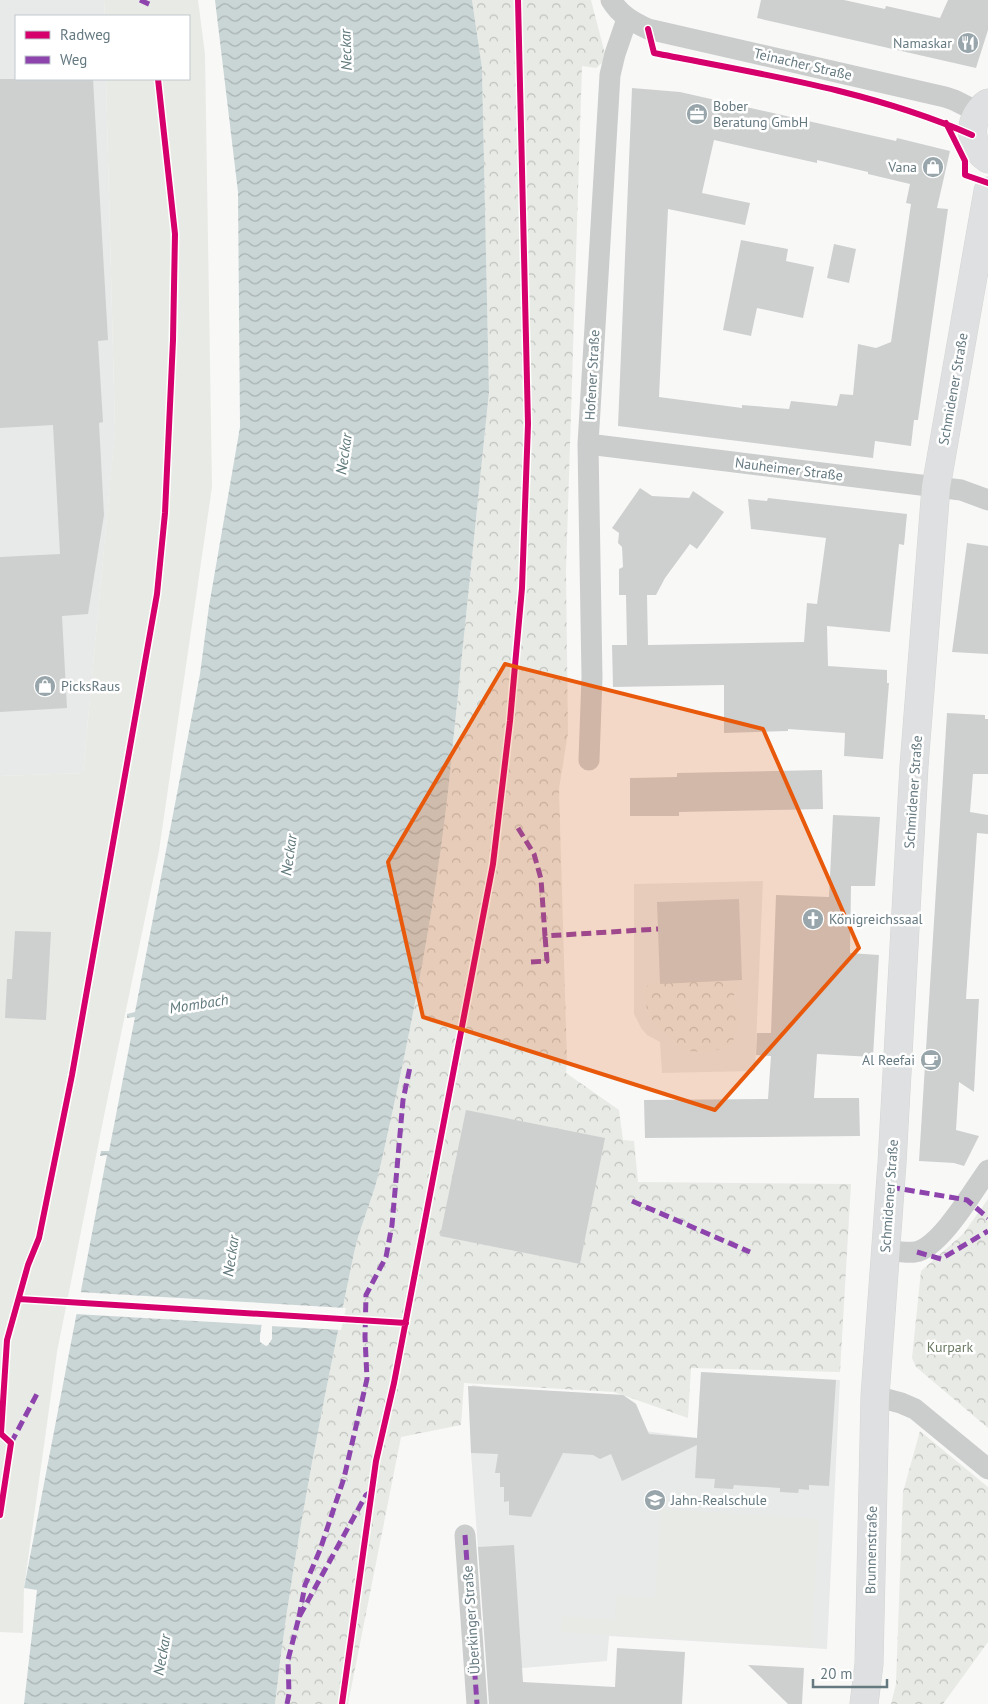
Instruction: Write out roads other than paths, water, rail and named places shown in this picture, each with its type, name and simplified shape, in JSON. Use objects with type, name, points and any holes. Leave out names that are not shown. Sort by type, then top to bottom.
[{"type":"main road","points":[[983,107],[973,123],[972,135],[974,144],[979,152],[988,159]]},
{"type":"main road","name":"Schmidener Straße","points":[[875,1396],[884,1250],[892,1163],[914,766],[936,487],[988,191]]},
{"type":"main road","name":"Brunnenstraße","points":[[864,1704],[869,1664],[875,1396]]},
{"type":"street","points":[[611,0],[616,10],[627,19]]},
{"type":"street","name":"Teinacher Straße","points":[[627,19],[648,29],[983,107]]},
{"type":"street","name":"Hofener Straße","points":[[589,760],[592,677],[588,444],[610,75],[627,19]]},
{"type":"street","name":"Nauheimer Straße","points":[[588,444],[962,490],[988,500]]},
{"type":"street","points":[[884,1250],[917,1252],[933,1243],[948,1226],[988,1170]]},
{"type":"street","points":[[875,1396],[915,1409],[988,1470]]},
{"type":"street","name":"Überkinger Straße","points":[[465,1535],[477,1704]]},
{"type":"water","points":[[215,0],[472,0],[482,68],[489,392],[448,792],[430,920],[406,1048],[379,1173],[354,1253],[320,1422],[290,1590],[275,1704],[24,1704],[37,1590],[24,1588],[107,1155],[100,1156],[101,1151],[109,1151],[135,1017],[127,1018],[127,1014],[135,1012],[200,674],[209,606],[240,427],[238,192]],"holes":[[[270,1307],[272,1310],[272,1339],[266,1346],[260,1342],[264,1310]]]},
{"type":"place","name":"Namaskar","points":[[968,43]]},
{"type":"place","name":"Bober Beratung GmbH","points":[[697,114]]},
{"type":"place","name":"Vana","points":[[933,167]]},
{"type":"place","name":"PicksRaus","points":[[45,686]]},
{"type":"place","name":"Königreichssaal","points":[[813,919]]},
{"type":"place","name":"Al Reefai","points":[[931,1060]]},
{"type":"place","name":"Jahn-Realschule","points":[[655,1500]]},
{"type":"water label","name":"Neckar","points":[[346,50]]},
{"type":"water label","name":"Neckar","points":[[344,454]]},
{"type":"water label","name":"Neckar","points":[[289,855]]},
{"type":"water label","name":"Mombach","points":[[199,1004]]},
{"type":"water label","name":"Neckar","points":[[231,1256]]},
{"type":"water label","name":"Neckar","points":[[162,1655]]},
{"type":"park label","name":"Kurpark","points":[[950,1347]]}]
